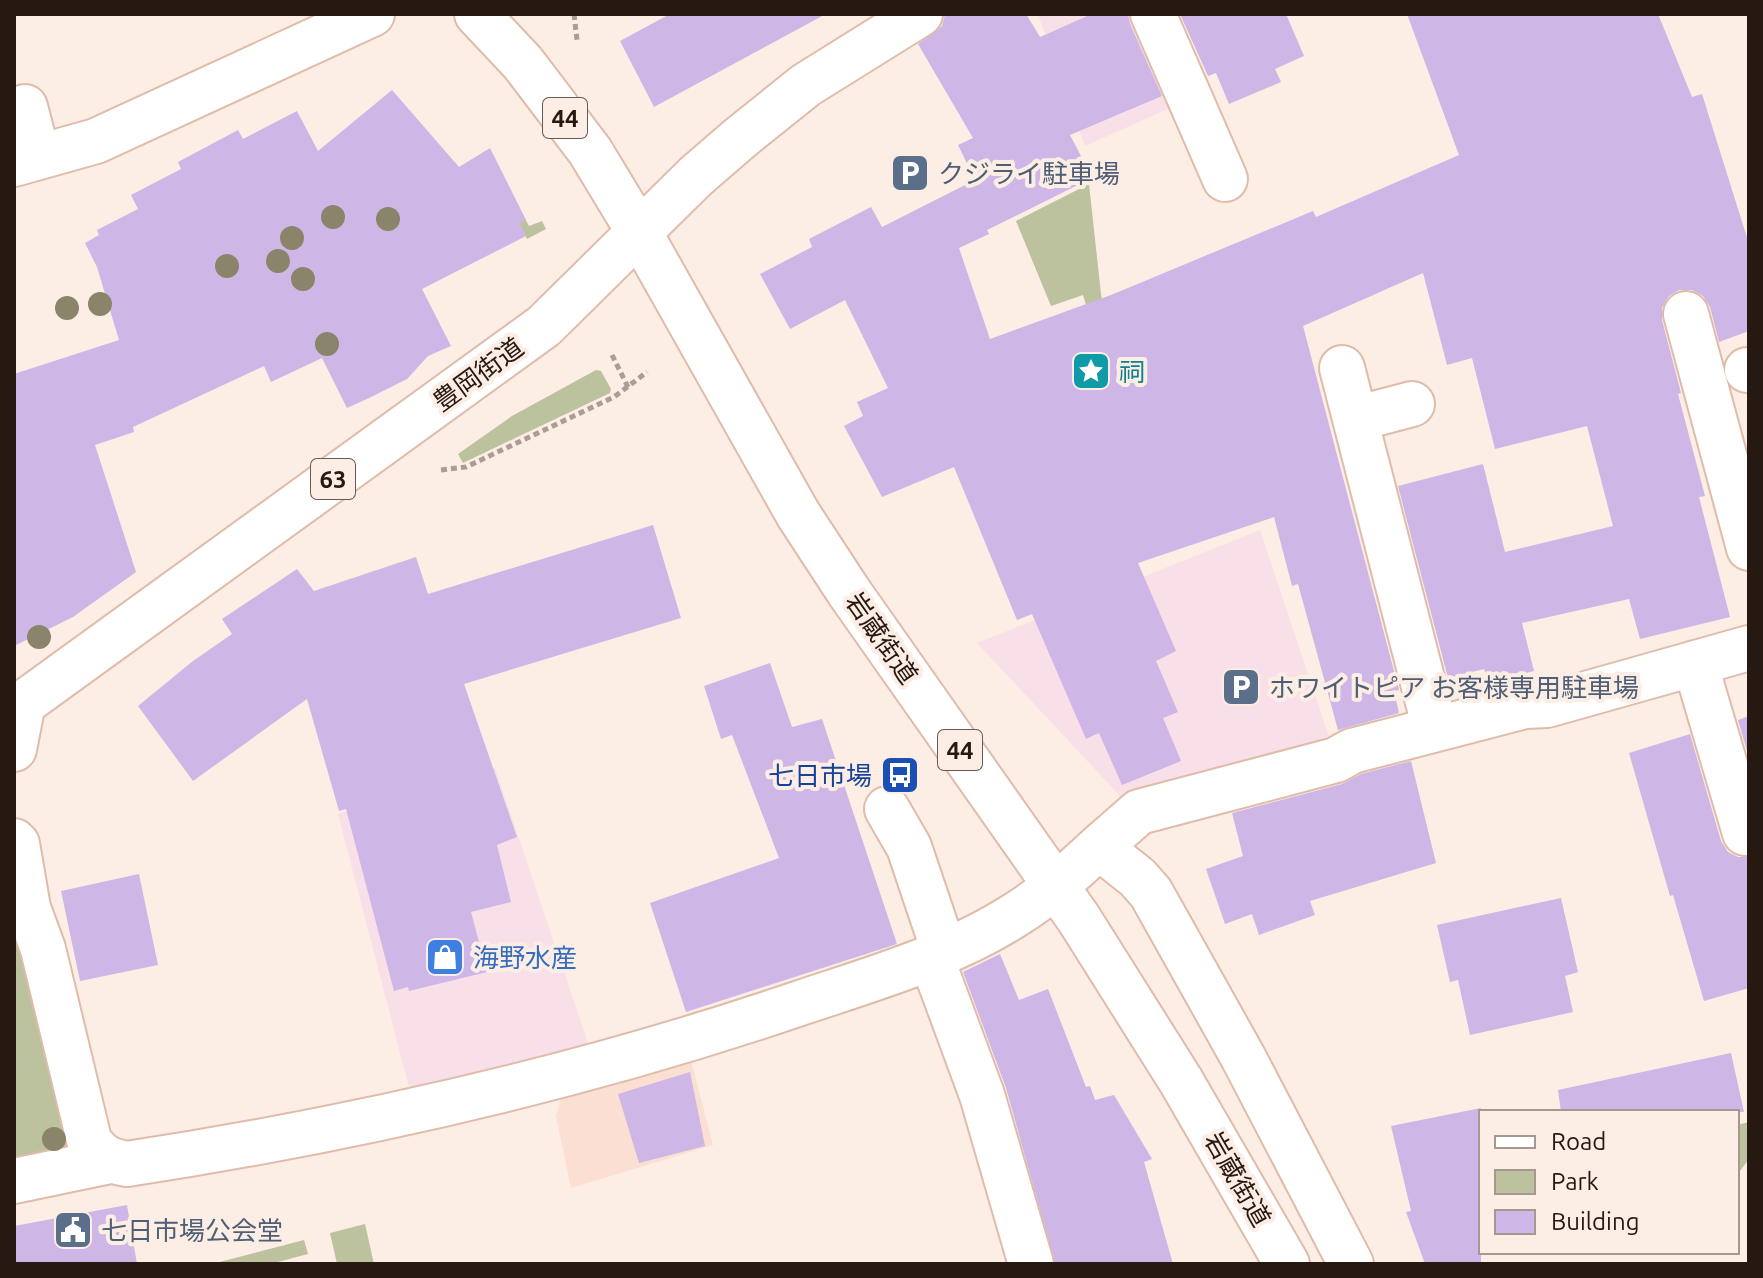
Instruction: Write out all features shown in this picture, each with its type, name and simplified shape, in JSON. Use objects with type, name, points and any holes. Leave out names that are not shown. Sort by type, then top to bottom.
[{"type":"main road","points":[[25,107],[26,161],[96,141],[372,14]]},
{"type":"main road","name":"岩蔵街道","points":[[477,14],[523,63],[590,151],[814,540],[1056,886],[1181,1081],[1287,1264]]},
{"type":"main road","name":"豊岡街道","points":[[18,706],[544,326],[696,176],[806,85],[920,14]]},
{"type":"main road","points":[[1153,14],[1225,179]]},
{"type":"main road","points":[[1686,314],[1749,548]]},
{"type":"main road","points":[[1342,368],[1435,729]]},
{"type":"main road","points":[[1355,419],[1412,404]]},
{"type":"main road","points":[[14,1181],[110,1161],[127,1164],[357,1124],[520,1085],[700,1036],[938,954],[1015,916],[1056,886],[1139,812],[1336,760],[1352,751],[1525,706],[1561,702],[1749,648]]},
{"type":"main road","points":[[1695,663],[1745,833]]},
{"type":"main road","points":[[14,749],[18,706]]},
{"type":"main road","points":[[887,809],[909,847],[1031,1264]]},
{"type":"main road","points":[[14,841],[17,844],[21,909],[43,949],[89,1140],[96,1151],[110,1161]]},
{"type":"main road","points":[[1099,847],[1138,878],[1151,893],[1243,1057],[1351,1264]]},
{"type":"path","points":[[574,14],[578,49]]},
{"type":"path","points":[[612,355],[628,387]]},
{"type":"path","points":[[428,471],[466,467],[614,397],[647,372]]},
{"type":"shaded area","points":[[1038,14],[1130,14],[1170,108],[1085,146]]},
{"type":"shaded area","points":[[1260,530],[1332,746],[1123,799],[977,643]]},
{"type":"shaded area","points":[[495,768],[590,1049],[411,1095],[338,814]]},
{"type":"shaded area","points":[[690,1057],[713,1145],[571,1188],[556,1116],[563,1092]]},
{"type":"green space","points":[[504,179],[529,226],[542,221],[546,229],[527,239],[510,206]]},
{"type":"green space","points":[[1089,184],[1101,294],[1114,362],[1104,364],[1083,295],[1051,306],[1016,221]]},
{"type":"green space","points":[[596,370],[601,371],[611,389],[610,393],[463,463],[458,454],[512,416]]},
{"type":"green space","points":[[14,937],[28,952],[72,1149],[14,1161]]},
{"type":"green space","points":[[1749,1122],[1749,1159],[1739,1172],[1739,1124]]},
{"type":"green space","points":[[365,1224],[374,1264],[337,1264],[330,1233]]},
{"type":"green space","points":[[304,1240],[308,1254],[270,1264],[212,1264]]},
{"type":"building","points":[[670,14],[826,14],[654,107],[620,41]]},
{"type":"building","points":[[945,14],[1026,14],[1040,37],[1092,14],[1128,14],[1162,96],[1070,135],[1081,156],[1077,158],[1088,180],[987,230],[989,234],[959,248],[990,339],[1111,295],[1313,211],[1316,217],[1459,155],[1407,14],[1658,14],[1692,97],[1702,94],[1749,244],[1749,331],[1719,342],[1710,307],[1703,296],[1692,290],[1679,290],[1669,296],[1662,308],[1662,320],[1681,393],[1678,394],[1705,496],[1699,497],[1730,617],[1640,639],[1629,599],[1522,623],[1534,671],[1488,682],[1484,669],[1448,678],[1398,486],[1483,464],[1505,552],[1613,526],[1587,426],[1495,449],[1472,358],[1447,365],[1423,273],[1303,326],[1399,690],[1394,691],[1399,713],[1338,730],[1298,584],[1292,586],[1274,517],[1138,563],[1176,651],[1156,661],[1178,712],[1163,718],[1181,761],[1122,785],[1099,733],[1086,739],[1032,614],[1017,620],[954,467],[882,497],[844,426],[863,416],[857,402],[888,388],[845,300],[790,329],[760,274],[812,247],[809,239],[871,207],[882,227],[975,180],[958,145],[973,138],[918,44],[942,26]]},
{"type":"building","points":[[1180,14],[1286,14],[1304,56],[1275,69],[1281,82],[1229,104],[1216,73],[1208,76]]},
{"type":"building","points":[[392,90],[459,167],[490,148],[526,220],[519,223],[526,236],[422,289],[451,346],[428,356],[407,379],[369,398],[347,408],[322,358],[271,382],[264,366],[133,427],[134,432],[95,445],[136,572],[73,617],[14,646],[14,374],[119,340],[97,267],[85,243],[99,235],[97,230],[138,209],[131,195],[181,169],[178,162],[238,130],[243,139],[297,111],[318,151]]},
{"type":"building","points":[[653,525],[681,618],[464,684],[517,837],[497,845],[511,902],[471,912],[487,972],[409,991],[408,987],[394,991],[346,809],[339,811],[307,699],[193,781],[138,706],[232,634],[222,619],[297,569],[314,591],[416,557],[428,594]]},
{"type":"building","points":[[770,663],[792,727],[822,719],[897,944],[686,1012],[650,903],[779,858],[732,735],[721,739],[704,686]]},
{"type":"building","points":[[1749,716],[1749,758],[1738,720]]},
{"type":"building","points":[[1690,734],[1721,841],[1728,852],[1738,857],[1749,857],[1749,988],[1704,1001],[1629,753]]},
{"type":"building","points":[[1411,761],[1436,863],[1310,901],[1315,915],[1259,935],[1252,914],[1225,924],[1206,869],[1243,856],[1232,813],[1342,784],[1361,774]]},
{"type":"building","points":[[139,874],[158,965],[80,981],[61,891]]},
{"type":"building","points":[[1561,898],[1578,972],[1565,976],[1573,1012],[1470,1035],[1458,980],[1450,982],[1437,925]]},
{"type":"building","points":[[1000,954],[1019,1000],[1048,989],[1086,1087],[1090,1086],[1095,1100],[1114,1095],[1152,1159],[1144,1162],[1173,1264],[1055,1264],[1006,1088],[963,972]]},
{"type":"building","points":[[1731,1053],[1744,1112],[1561,1110],[1558,1090]]},
{"type":"building","points":[[690,1072],[705,1146],[639,1163],[618,1094]]},
{"type":"building","points":[[1481,1108],[1481,1264],[1425,1264],[1406,1212],[1411,1211],[1391,1126]]},
{"type":"building","name":"七日市場公会堂","points":[[127,1205],[137,1264],[14,1264],[14,1226]]},
{"type":"place","name":"クジライ駐車場","points":[[910,173]]},
{"type":"place","name":"祠","points":[[1091,371]]},
{"type":"place","name":"ホワイトピア お客様専用駐車場","points":[[1241,687]]},
{"type":"place","name":"七日市場","points":[[900,775]]},
{"type":"place","name":"海野水産","points":[[445,957]]},
{"type":"place","name":"七日市場公会堂","points":[[73,1230]]}]
